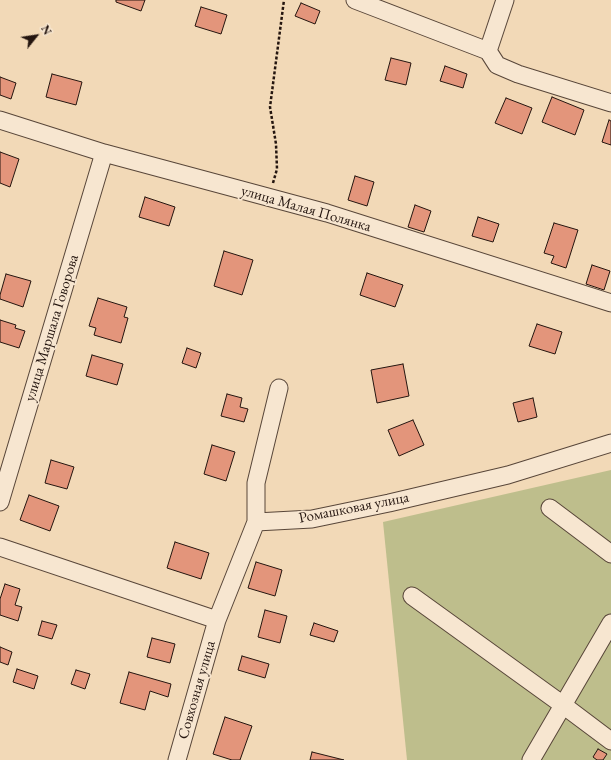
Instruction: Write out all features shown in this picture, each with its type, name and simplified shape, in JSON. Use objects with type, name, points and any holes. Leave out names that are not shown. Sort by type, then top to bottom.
[{"type":"street","points":[[355,0],[488,52],[497,65],[518,74],[611,103]]},
{"type":"street","points":[[488,52],[505,0]]},
{"type":"street","name":"улица Малая Полянка","points":[[0,120],[104,153],[335,216],[611,303]]},
{"type":"street","name":"улица Маршала Говорова","points":[[0,502],[104,153]]},
{"type":"street","points":[[0,547],[217,620],[256,522],[256,483],[279,388]]},
{"type":"street","name":"Ромашковая улица","points":[[256,522],[312,518],[389,503],[508,475],[611,444]]},
{"type":"street","points":[[550,508],[611,554]]},
{"type":"street","points":[[412,596],[611,741]]},
{"type":"street","name":"Совхозная улица","points":[[176,760],[217,620]]},
{"type":"street","points":[[531,760],[611,623]]},
{"type":"path","points":[[269,198],[277,169],[276,144],[270,107],[284,0]]},
{"type":"green space","points":[[611,470],[611,760],[407,760],[383,522]]},
{"type":"building","points":[[116,0],[145,0],[141,11],[116,2]]},
{"type":"building","points":[[301,3],[320,11],[315,24],[295,16]]},
{"type":"building","points":[[201,7],[227,15],[221,34],[195,26]]},
{"type":"building","points":[[391,58],[411,63],[406,85],[385,80]]},
{"type":"building","points":[[445,66],[467,74],[463,88],[440,81]]},
{"type":"building","points":[[52,74],[82,82],[76,105],[46,97]]},
{"type":"building","points":[[0,77],[16,83],[11,99],[0,95]]},
{"type":"building","points":[[552,97],[584,110],[575,135],[542,122]]},
{"type":"building","points":[[506,98],[532,108],[522,134],[495,123]]},
{"type":"building","points":[[609,120],[611,121],[611,145],[602,142]]},
{"type":"building","points":[[0,152],[19,159],[10,187],[0,183]]},
{"type":"building","points":[[355,176],[374,182],[367,206],[348,200]]},
{"type":"building","points":[[145,197],[175,207],[169,226],[139,217]]},
{"type":"building","points":[[415,205],[431,211],[424,232],[408,227]]},
{"type":"building","points":[[478,217],[499,224],[493,242],[472,236]]},
{"type":"building","points":[[554,223],[578,230],[566,268],[551,263],[554,256],[544,253]]},
{"type":"building","points":[[224,251],[253,260],[242,295],[214,286]]},
{"type":"building","points":[[592,265],[610,271],[604,290],[586,284]]},
{"type":"building","points":[[367,273],[403,285],[395,307],[360,295]]},
{"type":"building","points":[[6,274],[31,281],[23,307],[0,299]]},
{"type":"building","points":[[98,298],[127,307],[124,317],[128,318],[121,343],[94,335],[96,328],[89,326]]},
{"type":"building","points":[[0,320],[16,325],[15,328],[25,331],[19,348],[0,342]]},
{"type":"building","points":[[537,324],[562,332],[555,354],[529,346]]},
{"type":"building","points":[[187,348],[201,353],[196,368],[182,363]]},
{"type":"building","points":[[92,355],[123,364],[117,385],[86,376]]},
{"type":"building","points":[[403,364],[409,396],[377,403],[371,370]]},
{"type":"building","points":[[227,394],[242,398],[240,407],[248,409],[244,422],[221,416]]},
{"type":"building","points":[[533,398],[537,417],[518,422],[513,403]]},
{"type":"building","points":[[413,420],[424,445],[399,456],[388,430]]},
{"type":"building","points":[[212,445],[235,452],[226,481],[204,474]]},
{"type":"building","points":[[51,460],[74,467],[67,489],[45,483]]},
{"type":"building","points":[[29,495],[59,506],[50,531],[20,520]]},
{"type":"building","points":[[175,542],[209,553],[201,579],[167,568]]},
{"type":"building","points":[[256,562],[282,570],[275,596],[248,588]]},
{"type":"building","points":[[5,584],[20,589],[15,605],[22,607],[18,621],[0,615],[0,599]]},
{"type":"building","points":[[265,610],[287,616],[280,643],[258,637]]},
{"type":"building","points":[[42,621],[57,625],[52,639],[38,635]]},
{"type":"building","points":[[314,623],[338,631],[334,642],[310,635]]},
{"type":"building","points":[[152,638],[175,644],[170,663],[147,657]]},
{"type":"building","points":[[0,647],[12,652],[8,665],[0,662]]},
{"type":"building","points":[[242,656],[269,664],[265,678],[238,670]]},
{"type":"building","points":[[17,669],[38,676],[34,689],[13,682]]},
{"type":"building","points":[[76,670],[90,674],[85,689],[71,684]]},
{"type":"building","points":[[129,672],[171,684],[168,697],[150,691],[145,710],[120,703]]},
{"type":"building","points":[[225,717],[252,726],[240,760],[232,760],[213,754]]},
{"type":"building","points":[[598,749],[607,754],[603,760],[597,760],[593,757]]},
{"type":"building","points":[[312,752],[344,760],[310,760]]}]
